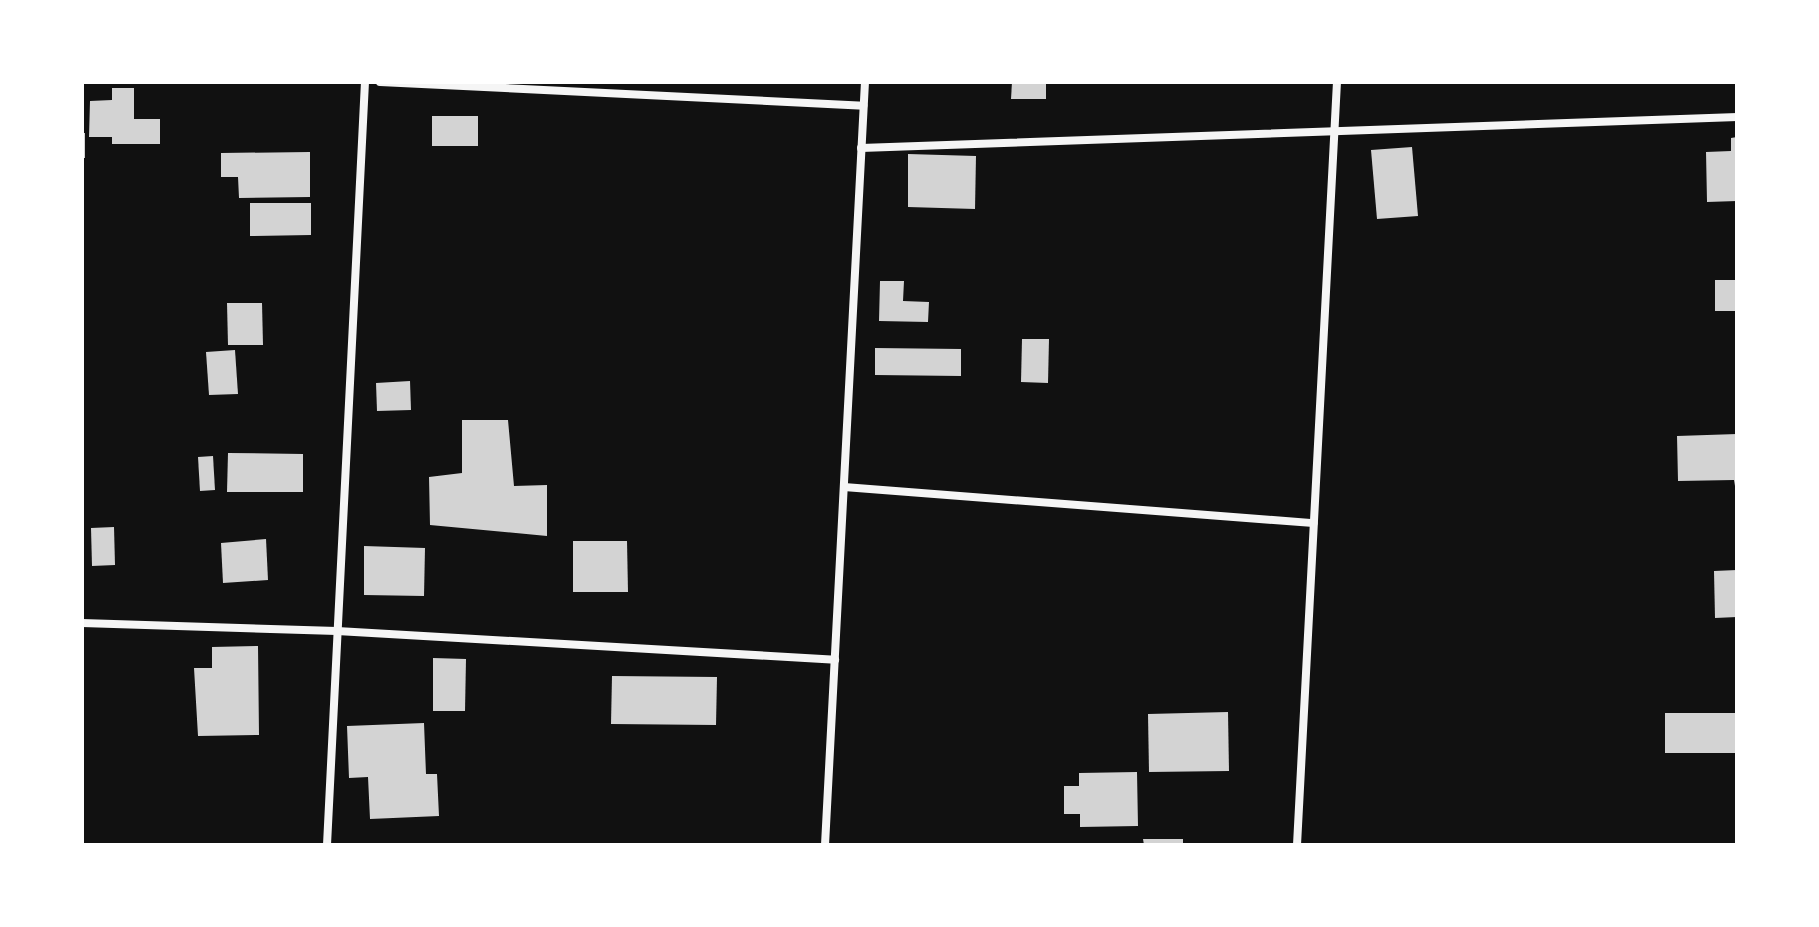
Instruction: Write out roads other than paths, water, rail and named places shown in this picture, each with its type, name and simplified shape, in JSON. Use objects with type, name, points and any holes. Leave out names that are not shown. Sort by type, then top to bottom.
[{"type":"street","points":[[327,845],[365,82]]},
{"type":"street","points":[[380,82],[863,106]]},
{"type":"street","points":[[825,845],[865,82]]},
{"type":"street","points":[[1297,845],[1337,82]]},
{"type":"street","points":[[861,148],[1335,128],[1737,117]]},
{"type":"street","points":[[844,487],[1314,523]]},
{"type":"street","points":[[82,623],[337,631],[835,660]]}]
